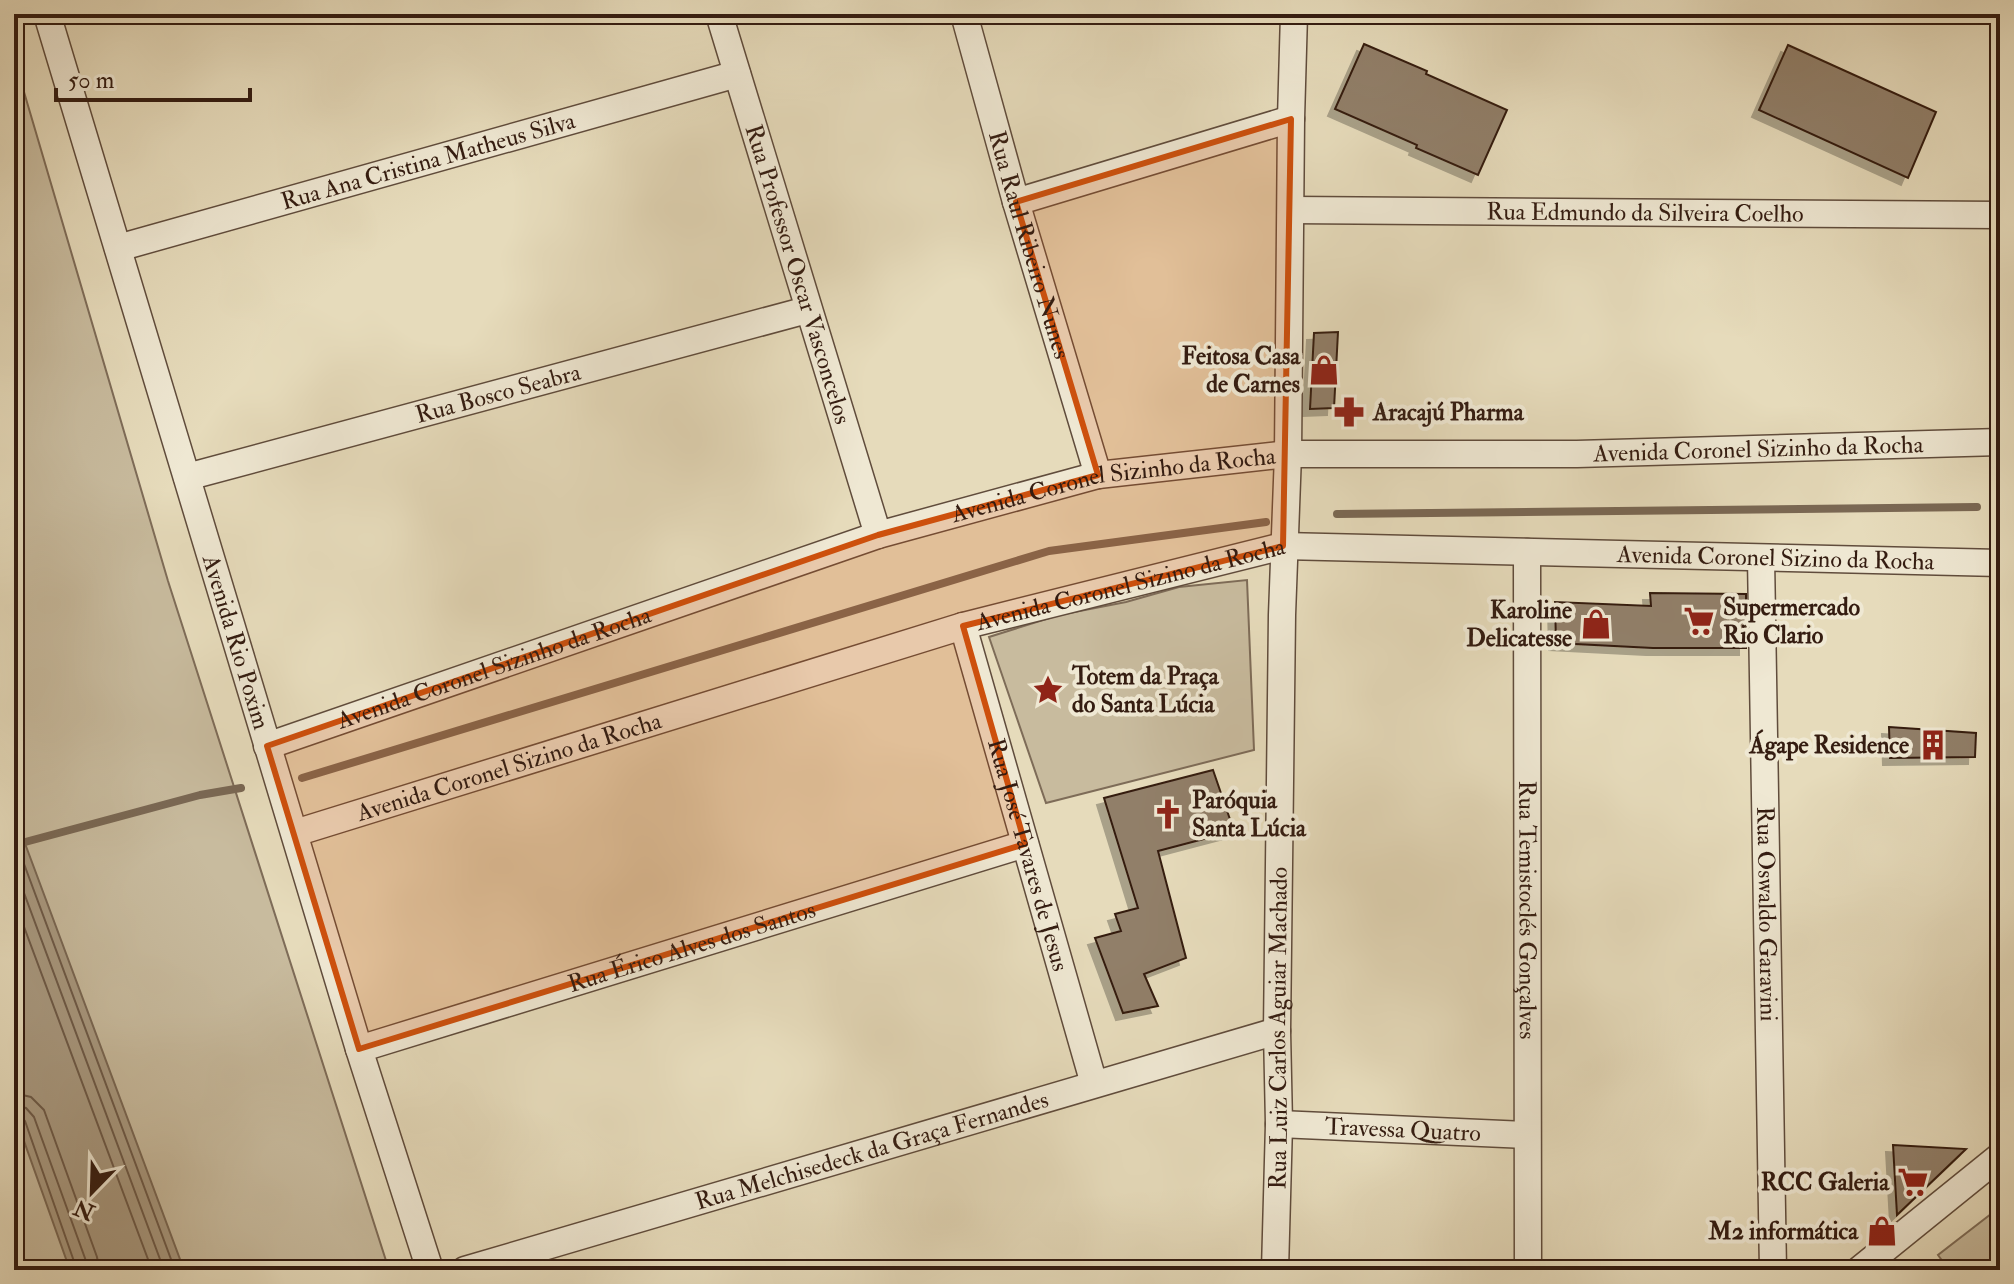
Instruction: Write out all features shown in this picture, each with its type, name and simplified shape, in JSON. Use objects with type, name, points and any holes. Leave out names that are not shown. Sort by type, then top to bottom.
[{"type":"street","name":"Avenida Rio Poxim","points":[[47,14],[359,1049],[430,1270]]},
{"type":"street","name":"Rua Professor Oscar Vasconcelos","points":[[719,14],[878,535]]},
{"type":"street","name":"Rua Raul Ribeiro Nunes","points":[[964,14],[1016,202],[1098,475]]},
{"type":"street","name":"Rua Luiz Carlos Aguiar Machado","points":[[1275,1270],[1283,546],[1288,454],[1294,14]]},
{"type":"street","name":"Rua Ana Cristina Matheus Silva","points":[[118,248],[737,74]]},
{"type":"street","points":[[1016,202],[1291,119]]},
{"type":"street","name":"Rua Edmundo da Silveira Coelho","points":[[1291,210],[2000,215]]},
{"type":"street","name":"Rua Bosco Seabra","points":[[187,477],[807,310]]},
{"type":"street","name":"Avenida Coronel Sizinho da Rocha","points":[[267,746],[878,535],[1098,475],[1288,454],[1577,454],[2000,442]]},
{"type":"street","name":"Avenida Coronel Sizino da Rocha","points":[[295,833],[963,626],[1283,546],[2000,563]]},
{"type":"street","name":"Rua Temistoclés Gonçalves","points":[[1527,552],[1528,1270]]},
{"type":"street","name":"Rua Oswaldo Garavini","points":[[1761,558],[1773,1270]]},
{"type":"street","name":"Rua José Tavares de Jesus","points":[[963,626],[1094,1084]]},
{"type":"street","name":"Rua Érico Alves dos Santos","points":[[359,1049],[1025,844]]},
{"type":"street","name":"Rua Melchisedeck da Graça Fernandes","points":[[465,1270],[1277,1031]]},
{"type":"street","name":"Travessa Quatro","points":[[1279,1124],[1527,1135]]},
{"type":"street","points":[[1859,1270],[2000,1156]]},
{"type":"highlighted area","points":[[1291,119],[1283,546],[963,626],[1025,844],[359,1049],[267,746],[878,535],[1098,475],[1016,202]]},
{"type":"shaded area","points":[[14,58],[168,581],[389,1270],[28,1270],[14,1230]]},
{"type":"shaded area","points":[[1247,580],[1254,750],[1046,803],[989,637],[1059,615],[1126,602],[1179,587]]},
{"type":"shaded area","points":[[2000,1207],[2000,1267],[1996,1270],[1949,1270],[1938,1255]]},
{"type":"water","points":[[14,814],[184,1270],[70,1270],[14,1113]]},
{"type":"building","points":[[1364,44],[1507,110],[1478,175],[1335,109]]},
{"type":"building","points":[[1788,45],[1936,112],[1908,178],[1759,110]]},
{"type":"building","name":"Feitosa Casa de Carnes","points":[[1338,332],[1334,408],[1310,409],[1314,333]]},
{"type":"building","points":[[1650,593],[1746,594],[1746,648],[1653,648],[1556,643],[1555,602],[1651,606]]},
{"type":"building","name":"Ágape Residence","points":[[1889,727],[1976,733],[1975,757],[1890,758]]},
{"type":"building","points":[[1213,770],[1234,831],[1158,851],[1186,958],[1144,974],[1158,1006],[1123,1013],[1095,938],[1121,931],[1115,914],[1138,908],[1104,798]]},
{"type":"building","name":"RCC Galeria","points":[[1893,1145],[1966,1149],[1897,1215]]},
{"type":"waterway","points":[[1337,514],[1977,507]]},
{"type":"waterway","points":[[302,778],[1049,551],[1266,522]]},
{"type":"waterway","points":[[14,845],[200,795],[241,788]]},
{"type":"place","name":"Feitosa Casa de Carnes","points":[[1324,370]]},
{"type":"place","name":"Aracajú Pharma","points":[[1349,412]]},
{"type":"place","name":"Supermercado Rio Clario","points":[[1699,621]]},
{"type":"place","name":"Karoline Delicatesse","points":[[1596,624]]},
{"type":"place","name":"Totem da Praça do Santa Lúcia","points":[[1048,690]]},
{"type":"place","name":"Ágape Residence","points":[[1933,745]]},
{"type":"place","name":"Paróquia Santa Lúcia","points":[[1168,814]]},
{"type":"place","name":"RCC Galeria","points":[[1913,1182]]},
{"type":"place","name":"M2 informática","points":[[1882,1231]]}]
